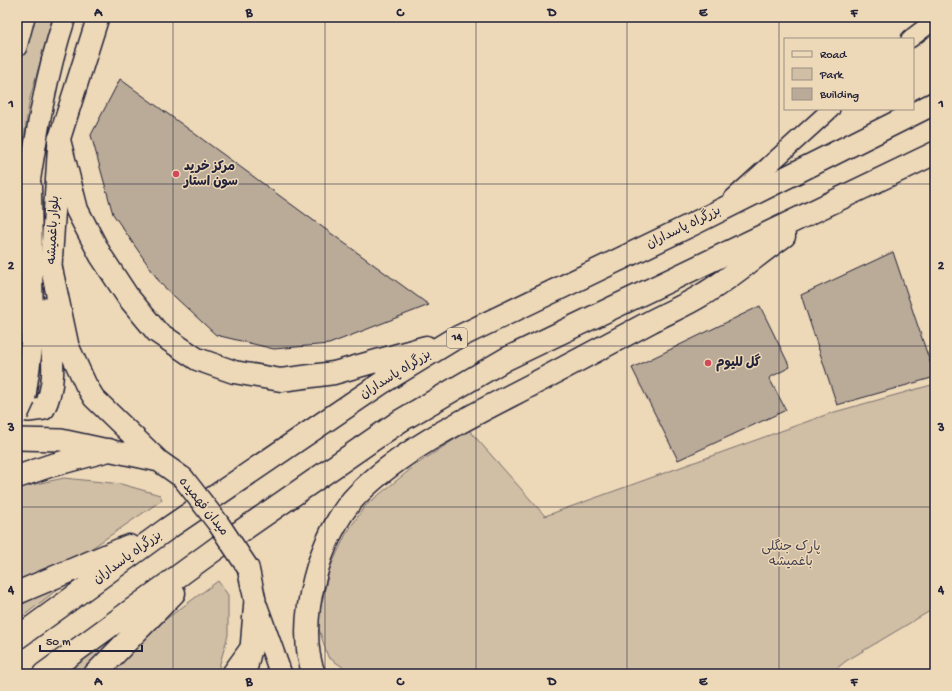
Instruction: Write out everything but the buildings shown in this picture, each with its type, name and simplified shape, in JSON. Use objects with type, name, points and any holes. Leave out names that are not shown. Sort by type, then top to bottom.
[{"type":"highway","name":"بزرگراه پاسداران","points":[[17,638],[167,529],[384,382],[452,340],[720,210],[935,103]]},
{"type":"highway","points":[[59,140],[77,210],[101,256],[128,297],[157,332],[197,359],[234,372],[281,380],[334,374],[452,340]]},
{"type":"highway","points":[[44,674],[221,545],[400,421],[506,359],[830,202],[935,153]]},
{"type":"highway","points":[[20,406],[32,342],[30,186]]},
{"type":"highway","points":[[314,674],[311,666],[308,636],[309,605],[317,566],[332,532],[356,496],[386,469],[446,430],[703,295],[830,202]]},
{"type":"highway","points":[[17,477],[49,466],[109,450]]},
{"type":"highway","points":[[17,593],[167,529]]},
{"type":"highway","points":[[96,674],[107,660],[221,545]]},
{"type":"highway","points":[[233,674],[251,650]]},
{"type":"main road","points":[[17,47],[25,17]]},
{"type":"main road","points":[[17,258],[30,186],[39,117],[53,52],[65,17]]},
{"type":"main road","name":"بلوار باغمیشه","points":[[98,17],[59,140],[51,266],[68,346],[86,385],[94,398],[159,461]]},
{"type":"main road","points":[[20,406],[28,411],[44,409],[50,397],[53,380],[49,322],[51,266]]},
{"type":"main road","name":"میدان فهمیده","points":[[17,439],[61,440],[159,461],[183,478],[218,524],[248,568],[255,600],[251,650],[246,674]]},
{"type":"main road","points":[[255,600],[281,674]]},
{"type":"street","points":[[911,38],[935,20]]},
{"type":"street","points":[[720,210],[830,110]]},
{"type":"green space","points":[[29,17],[53,17],[30,98],[17,182],[17,53]]},
{"type":"green space","name":"پارک جنگلی باغمیشه","points":[[935,384],[935,608],[846,661],[830,674],[353,674],[328,657],[317,623],[330,568],[346,534],[365,506],[417,464],[469,430],[545,516],[831,413]]},
{"type":"green space","points":[[64,478],[121,484],[160,495],[162,500],[89,550],[60,566],[17,584],[17,488]]},
{"type":"green space","points":[[68,581],[17,621],[17,607]]},
{"type":"green space","points":[[218,581],[228,595],[228,635],[217,674],[110,674],[166,619]]},
{"type":"green space","points":[[129,627],[88,674],[65,674]]},
{"type":"place","name":"مرکز خرید سون استار","points":[[176,174]]},
{"type":"place","name":"گل للیوم","points":[[708,363]]}]
